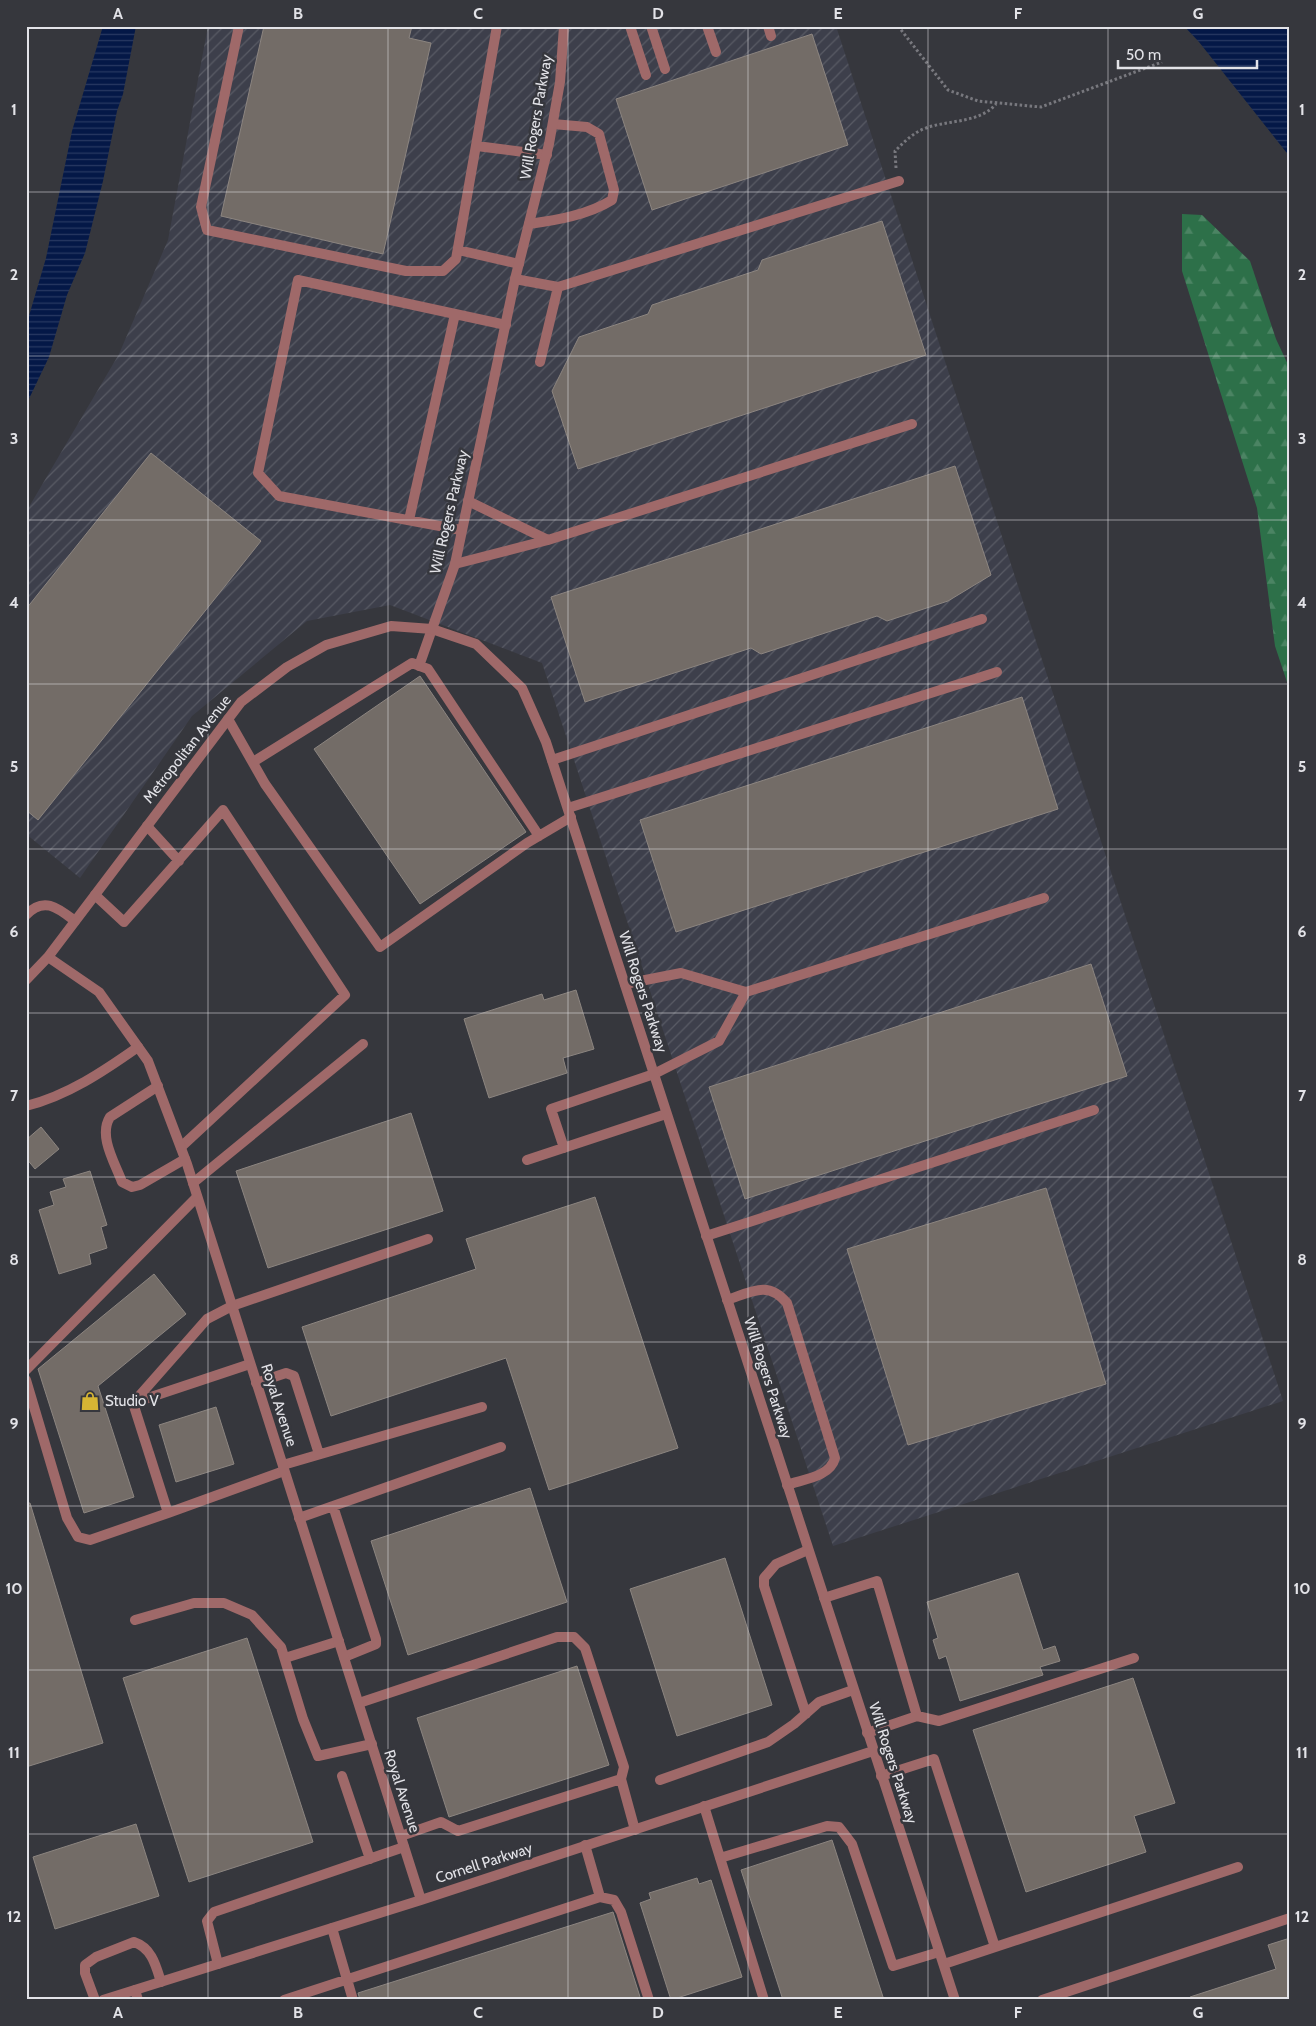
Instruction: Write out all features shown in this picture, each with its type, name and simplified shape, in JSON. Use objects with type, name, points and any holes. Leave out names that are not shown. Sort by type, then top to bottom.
[{"type":"street","points":[[239,26],[200,207],[207,230],[406,271],[443,271],[456,258],[497,26]]},
{"type":"street","name":"Will Rogers Parkway","points":[[564,26],[560,82],[553,124],[515,279],[454,564],[432,629],[476,644],[522,688],[552,760],[955,2000]]},
{"type":"street","points":[[630,26],[646,75]]},
{"type":"street","points":[[651,26],[665,69]]},
{"type":"street","points":[[707,26],[716,52]]},
{"type":"street","points":[[529,224],[558,220],[602,206],[612,200],[614,190],[599,134],[587,127],[553,124]]},
{"type":"street","points":[[477,146],[546,155]]},
{"type":"street","points":[[515,279],[558,287],[899,181]]},
{"type":"street","points":[[458,250],[519,264]]},
{"type":"street","points":[[462,530],[279,496],[258,473],[298,280],[506,325]]},
{"type":"street","points":[[540,362],[558,287]]},
{"type":"street","points":[[409,520],[455,314]]},
{"type":"street","points":[[454,564],[548,540],[912,424]]},
{"type":"street","points":[[468,501],[548,540]]},
{"type":"street","points":[[552,760],[982,619]]},
{"type":"street","name":"Metropolitan Avenue","points":[[26,980],[48,957],[241,702],[287,667],[326,645],[391,626],[432,629]]},
{"type":"street","points":[[419,666],[432,629]]},
{"type":"street","points":[[252,762],[412,663],[428,669],[540,836]]},
{"type":"street","points":[[228,719],[265,784],[380,947],[540,836],[569,812],[997,672]]},
{"type":"street","points":[[95,895],[124,922],[223,810],[345,994],[180,1147]]},
{"type":"street","points":[[147,826],[178,861]]},
{"type":"street","points":[[625,984],[681,973],[746,992],[1044,898]]},
{"type":"street","points":[[26,915],[35,907],[44,904],[55,906],[75,921]]},
{"type":"street","name":"Royal Avenue","points":[[48,957],[99,992],[148,1061],[158,1086],[193,1183],[421,1900]]},
{"type":"street","points":[[564,1148],[551,1109],[654,1074],[719,1041],[746,992]]},
{"type":"street","points":[[193,1183],[363,1044]]},
{"type":"street","points":[[26,1106],[44,1102],[87,1081],[138,1047]]},
{"type":"street","points":[[158,1086],[110,1117],[106,1123],[105,1134],[122,1182],[132,1187],[184,1159]]},
{"type":"street","points":[[706,1236],[1094,1110]]},
{"type":"street","points":[[527,1160],[666,1114]]},
{"type":"street","points":[[26,1370],[197,1197]]},
{"type":"street","points":[[132,1403],[207,1319],[232,1306],[428,1239]]},
{"type":"street","points":[[727,1300],[758,1289],[770,1289],[779,1294],[787,1303],[835,1458],[833,1466],[827,1472],[787,1485]]},
{"type":"street","points":[[132,1403],[250,1364]]},
{"type":"street","points":[[256,1383],[286,1373],[294,1376],[319,1454]]},
{"type":"street","points":[[26,1380],[67,1518],[78,1537],[90,1540],[168,1513],[319,1454],[482,1407]]},
{"type":"street","points":[[132,1403],[168,1513]]},
{"type":"street","points":[[299,1518],[501,1447]]},
{"type":"street","points":[[333,1506],[376,1639],[376,1644],[344,1657]]},
{"type":"street","points":[[806,1714],[764,1586],[764,1578],[776,1564],[808,1550]]},
{"type":"street","points":[[824,1598],[877,1581],[917,1716]]},
{"type":"street","points":[[135,1620],[194,1603],[224,1603],[252,1615],[281,1648],[303,1719],[318,1756],[372,1744]]},
{"type":"street","points":[[359,1703],[557,1637],[574,1637],[585,1648],[624,1767],[621,1779],[635,1830]]},
{"type":"street","points":[[285,1658],[339,1641]]},
{"type":"street","points":[[867,1733],[917,1716],[939,1721],[1134,1658]]},
{"type":"street","points":[[660,1780],[768,1742],[819,1702],[853,1690]]},
{"type":"street","name":"Cornell Parkway","points":[[103,2000],[136,1995],[161,1982],[421,1900],[873,1751]]},
{"type":"street","points":[[881,1776],[934,1759],[995,1948]]},
{"type":"street","points":[[342,1776],[370,1859]]},
{"type":"street","points":[[400,1836],[441,1822],[458,1831],[621,1779]]},
{"type":"street","points":[[704,1806],[764,2000]]},
{"type":"street","points":[[720,1858],[827,1826],[839,1827],[852,1844],[893,1966],[939,1952]]},
{"type":"street","points":[[585,1845],[600,1898]]},
{"type":"street","points":[[218,1964],[207,1920],[214,1912],[404,1847]]},
{"type":"street","points":[[944,1964],[1238,1867]]},
{"type":"street","points":[[284,2000],[600,1898],[614,1900],[621,1912],[649,2000]]},
{"type":"street","points":[[1042,2000],[1290,1918]]},
{"type":"street","points":[[332,1928],[353,2000]]},
{"type":"street","points":[[95,2000],[85,1973],[85,1965],[96,1956],[134,1942],[141,1944],[149,1953],[161,1982]]},
{"type":"path","points":[[898,26],[948,90],[978,101],[1041,107],[1101,87],[1162,62]]},
{"type":"path","points":[[899,181],[894,161],[895,152],[915,133],[927,127],[979,115],[996,103]]},
{"type":"shaded area","points":[[208,26],[836,26],[1283,1401],[833,1546],[542,663],[390,605],[307,621],[192,716],[80,878],[26,834],[26,512],[119,354],[168,240]]},
{"type":"green space","points":[[1182,214],[1202,215],[1250,261],[1276,339],[1290,369],[1290,691],[1275,646],[1257,508],[1182,271]]},
{"type":"water","points":[[103,26],[136,26],[123,94],[117,111],[103,181],[85,253],[67,295],[49,357],[26,405],[26,326],[46,258],[72,131]]},
{"type":"water","points":[[1184,26],[1290,26],[1290,157],[1199,42]]},
{"type":"building","points":[[264,26],[412,26],[409,38],[431,43],[383,254],[221,216]]},
{"type":"building","points":[[812,34],[848,145],[652,210],[616,99]]},
{"type":"building","points":[[882,221],[926,355],[578,469],[552,391],[579,337],[648,314],[652,305],[758,270],[762,260]]},
{"type":"building","points":[[151,453],[261,541],[38,820],[26,810],[26,609]]},
{"type":"building","points":[[955,466],[991,575],[948,601],[887,621],[877,616],[761,654],[751,648],[585,702],[551,597]]},
{"type":"building","points":[[420,676],[526,832],[420,904],[314,749]]},
{"type":"building","points":[[1022,697],[1058,809],[676,932],[640,820]]},
{"type":"building","points":[[1091,964],[1127,1076],[745,1199],[709,1087]]},
{"type":"building","points":[[576,990],[594,1049],[563,1058],[567,1073],[489,1098],[464,1019],[542,994],[544,1000]]},
{"type":"building","points":[[411,1113],[443,1211],[268,1268],[236,1171]]},
{"type":"building","points":[[41,1127],[59,1149],[35,1169],[26,1158],[26,1140]]},
{"type":"building","points":[[90,1171],[107,1225],[101,1227],[107,1248],[89,1254],[91,1264],[59,1274],[39,1210],[54,1205],[50,1192],[66,1187],[63,1179]]},
{"type":"building","points":[[1046,1188],[1106,1384],[908,1445],[847,1249]]},
{"type":"building","points":[[595,1197],[678,1448],[549,1490],[506,1358],[331,1416],[302,1327],[476,1269],[466,1239]]},
{"type":"building","points":[[154,1274],[186,1314],[98,1386],[134,1497],[84,1513],[38,1369]]},
{"type":"building","points":[[216,1407],[234,1464],[176,1482],[159,1425]]},
{"type":"building","points":[[530,1488],[567,1602],[408,1655],[371,1541]]},
{"type":"building","points":[[26,1503],[30,1503],[103,1743],[26,1767]]},
{"type":"building","points":[[725,1558],[772,1705],[677,1736],[630,1589]]},
{"type":"building","points":[[1018,1573],[1043,1650],[1055,1646],[1060,1661],[1040,1667],[1043,1675],[960,1701],[946,1656],[939,1659],[933,1640],[938,1638],[927,1602]]},
{"type":"building","points":[[247,1638],[313,1842],[189,1882],[123,1678]]},
{"type":"building","points":[[577,1666],[609,1765],[449,1817],[417,1718]]},
{"type":"building","points":[[1133,1678],[1175,1803],[1134,1816],[1146,1852],[1026,1892],[973,1730]]},
{"type":"building","points":[[136,1824],[159,1896],[55,1929],[33,1857]]},
{"type":"building","points":[[832,1840],[884,2000],[783,2000],[741,1870]]},
{"type":"building","points":[[697,1878],[699,1884],[711,1880],[742,1977],[671,2000],[640,1903],[651,1899],[649,1893]]},
{"type":"building","points":[[613,1912],[641,2000],[360,2000],[358,1993]]},
{"type":"building","points":[[1290,1938],[1290,2000],[1191,2000],[1190,1997],[1276,1969],[1268,1945]]},
{"type":"place","name":"Studio V","points":[[90,1401]]}]
